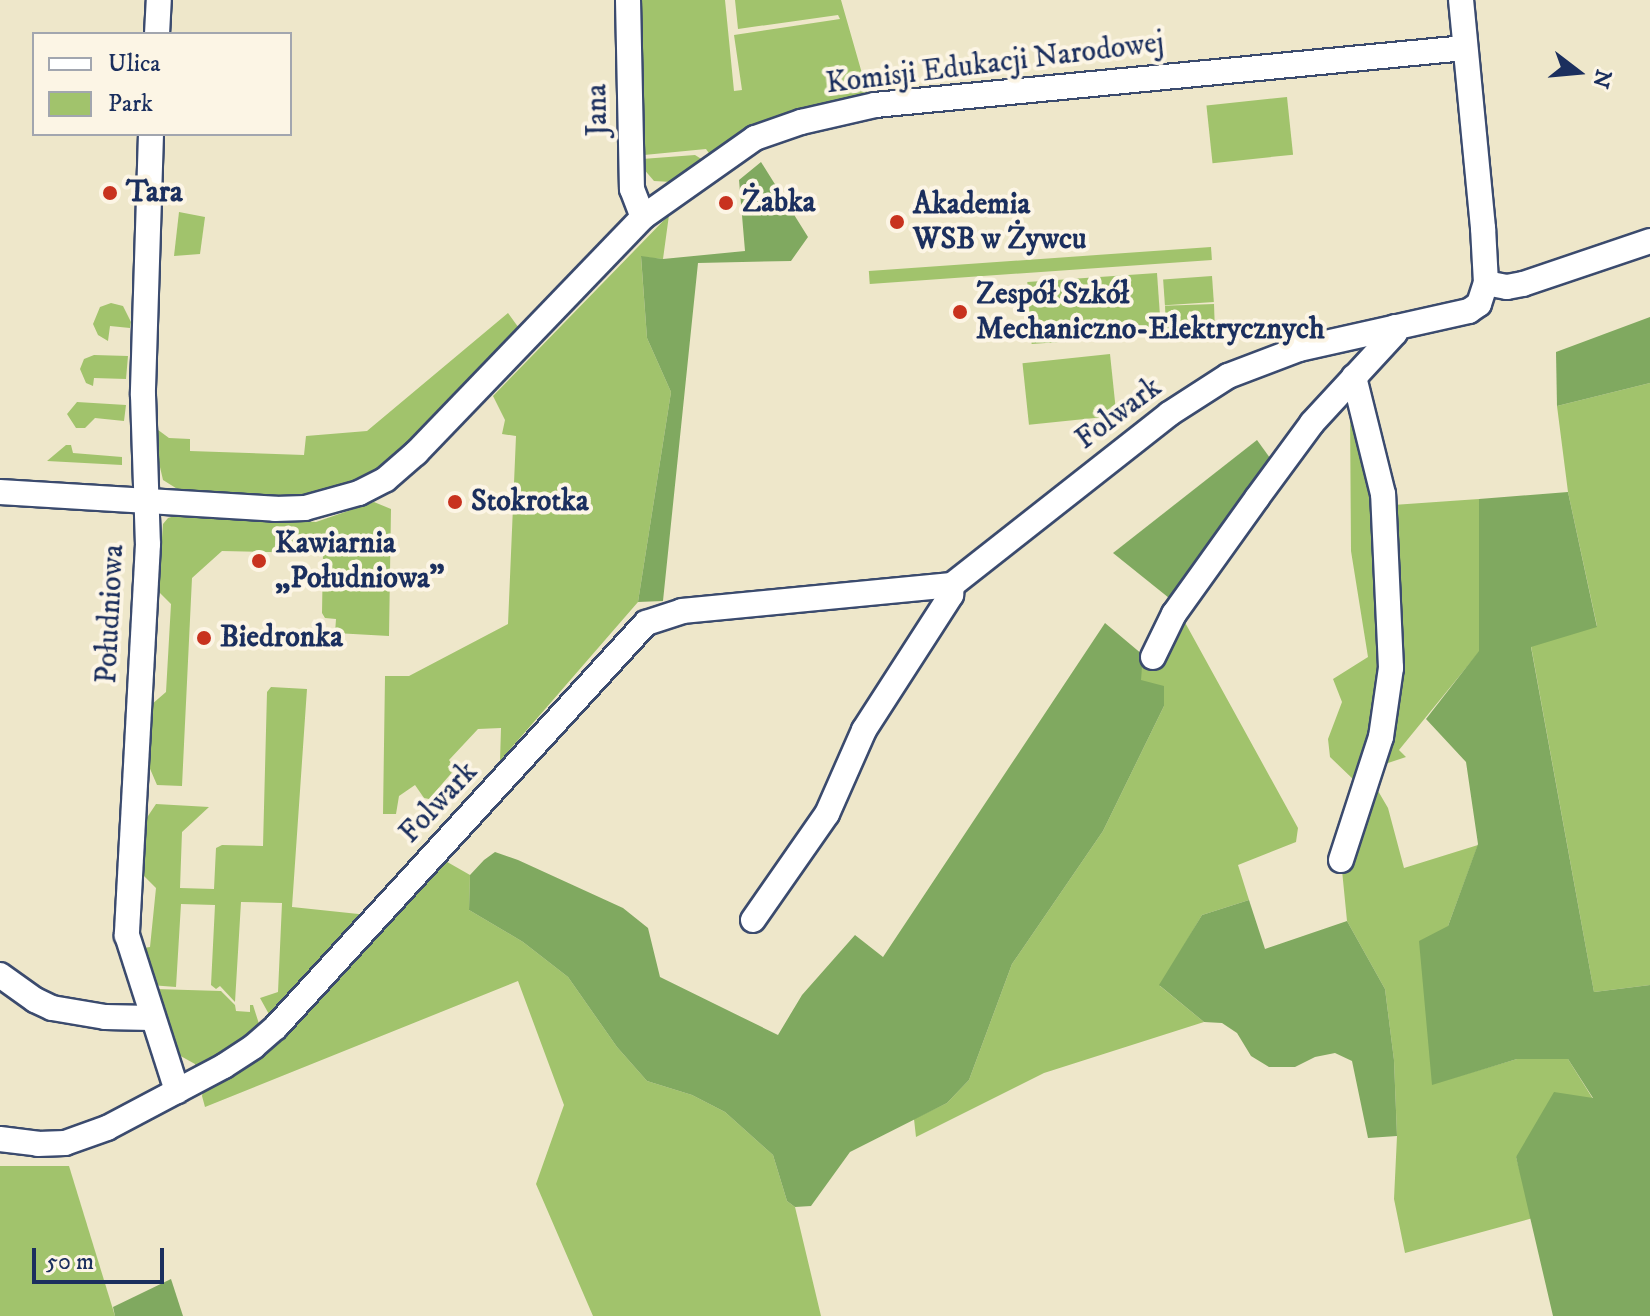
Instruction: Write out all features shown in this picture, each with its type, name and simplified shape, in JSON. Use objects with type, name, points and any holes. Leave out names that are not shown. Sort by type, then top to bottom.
[{"type":"street","points":[[157,32],[159,0]]},
{"type":"street","name":"Jana","points":[[628,0],[632,189],[643,217]]},
{"type":"street","points":[[1461,0],[1486,283],[1507,287],[1523,284],[1650,241]]},
{"type":"street","name":"Komisji Edukacji Narodowej","points":[[0,492],[305,508],[359,493],[386,479],[416,453],[643,217],[755,138],[801,122],[875,105],[1465,48]]},
{"type":"street","name":"Południowa","points":[[151,136],[143,395],[148,499],[127,935],[151,1018],[177,1091]]},
{"type":"street","name":"Folwark","points":[[0,1139],[65,1143],[107,1128],[224,1066],[276,1027],[646,623],[682,611],[952,585],[1169,414],[1228,376],[1299,349],[1469,311],[1479,304],[1486,283]]},
{"type":"street","points":[[1153,657],[1192,588],[1312,423],[1395,333],[1395,327]]},
{"type":"street","points":[[1341,860],[1381,737],[1391,668],[1383,494],[1354,377]]},
{"type":"street","name":"Folwark","points":[[753,920],[827,814],[864,730],[951,595],[952,585]]},
{"type":"street","points":[[0,975],[52,1008],[105,1017],[151,1018]]},
{"type":"green space","points":[[641,0],[725,0],[734,91],[742,90],[734,35],[840,19],[838,15],[738,29],[735,0],[841,0],[869,98],[711,156],[706,149],[644,155]]},
{"type":"green space","points":[[1287,97],[1293,155],[1213,163],[1206,105]]},
{"type":"green space","points":[[695,155],[703,160],[672,182],[654,181],[642,167],[642,159]]},
{"type":"green space","points":[[761,162],[808,237],[791,261],[698,263],[663,601],[638,602],[671,392],[647,338],[641,256],[663,259],[745,251],[739,180]]},
{"type":"green space","points":[[179,212],[205,217],[200,254],[174,256]]},
{"type":"green space","points":[[669,215],[663,259],[641,257],[647,338],[671,392],[638,602],[500,761],[501,728],[478,729],[449,760],[455,769],[429,799],[424,798],[415,785],[399,796],[396,814],[383,814],[385,676],[409,676],[508,624],[516,436],[502,434],[505,420],[493,396]]},
{"type":"green space","points":[[1211,247],[1212,260],[870,284],[869,271]]},
{"type":"green space","points":[[1157,273],[1161,335],[1032,344],[1027,282]]},
{"type":"green space","points":[[1212,276],[1214,302],[1165,305],[1163,279]]},
{"type":"green space","points":[[111,303],[123,306],[131,322],[130,328],[110,326],[108,341],[98,335],[93,324],[100,307]]},
{"type":"green space","points":[[1214,304],[1215,329],[1166,331],[1165,306]]},
{"type":"green space","points":[[508,313],[521,331],[405,448],[378,473],[354,486],[289,500],[179,490],[163,480],[150,424],[169,438],[190,439],[190,451],[304,455],[306,436],[367,431]]},
{"type":"green space","points":[[1650,317],[1650,383],[1557,406],[1556,352]]},
{"type":"green space","points":[[1110,354],[1116,416],[1029,425],[1022,363]]},
{"type":"green space","points":[[94,355],[128,356],[126,379],[94,378],[93,386],[86,383],[80,369],[84,359]]},
{"type":"green space","points":[[1650,383],[1650,985],[1594,992],[1531,646],[1597,626],[1568,492],[1557,406]]},
{"type":"green space","points":[[77,402],[126,405],[124,421],[95,418],[85,428],[76,428],[67,414]]},
{"type":"green space","points":[[1350,408],[1393,505],[1479,499],[1479,652],[1399,750],[1406,757],[1382,765],[1374,784],[1388,808],[1404,868],[1478,845],[1448,926],[1432,1084],[1517,1059],[1568,1059],[1593,1099],[1516,1157],[1533,1218],[1405,1253],[1394,1199],[1397,1136],[1394,1060],[1385,989],[1347,921],[1341,860],[1355,781],[1330,757],[1328,739],[1342,702],[1333,679],[1368,657],[1351,551]]},
{"type":"green space","points":[[1257,440],[1270,458],[1174,602],[1113,553]]},
{"type":"green space","points":[[66,445],[71,445],[73,453],[122,457],[122,465],[47,461]]},
{"type":"green space","points":[[1568,492],[1597,627],[1531,647],[1594,992],[1650,985],[1650,1316],[1553,1316],[1516,1157],[1554,1092],[1593,1098],[1568,1059],[1517,1059],[1432,1085],[1419,941],[1448,926],[1478,844],[1466,762],[1426,719],[1479,651],[1479,499]]},
{"type":"green space","points":[[374,502],[391,509],[389,636],[335,633],[336,619],[325,618],[322,613],[323,553],[222,551],[192,578],[182,786],[157,785],[148,764],[151,705],[166,692],[171,604],[158,591],[163,524],[168,518],[184,513],[316,522]]},
{"type":"green space","points":[[1182,617],[1298,828],[1296,842],[1238,865],[1249,900],[1202,915],[1160,986],[1204,1022],[1044,1073],[916,1137],[914,1119],[947,1103],[969,1080],[1012,964],[1103,831],[1164,706],[1140,680],[1143,655]]},
{"type":"green space","points":[[1105,623],[1143,655],[1141,680],[1164,686],[1164,706],[1103,831],[1012,964],[969,1080],[947,1103],[850,1152],[811,1206],[795,1207],[787,1201],[773,1155],[725,1112],[692,1095],[647,1081],[617,1047],[568,977],[523,942],[469,910],[470,875],[484,860],[495,852],[518,860],[623,908],[648,928],[660,977],[778,1035],[802,995],[855,935],[883,957]]},
{"type":"green space","points":[[271,687],[307,689],[292,907],[368,915],[276,1027],[260,998],[278,992],[282,903],[241,902],[235,1002],[220,986],[216,989],[211,985],[215,905],[181,904],[176,987],[150,985],[137,949],[150,947],[156,888],[143,875],[146,819],[156,804],[209,807],[182,832],[180,888],[214,889],[216,848],[222,845],[263,846],[267,692]]},
{"type":"green space","points":[[442,859],[470,875],[469,910],[523,942],[568,977],[617,1047],[647,1081],[692,1095],[725,1112],[773,1155],[787,1201],[795,1207],[821,1316],[593,1316],[536,1184],[564,1105],[518,981],[205,1107],[202,1096],[204,1085]]},
{"type":"green space","points":[[1249,900],[1265,949],[1347,921],[1385,989],[1394,1060],[1397,1136],[1368,1138],[1352,1061],[1335,1053],[1315,1057],[1295,1067],[1269,1067],[1251,1056],[1237,1033],[1222,1023],[1204,1022],[1159,985],[1202,915]]},
{"type":"green space","points":[[155,989],[221,991],[235,1005],[236,1011],[250,1012],[250,1005],[253,1005],[260,1027],[254,1035],[195,1067],[195,1064],[177,1054]]},
{"type":"green space","points":[[0,1166],[69,1166],[115,1316],[0,1316]]},
{"type":"green space","points":[[171,1279],[183,1316],[115,1316],[113,1307]]},
{"type":"place","name":"Tara","points":[[110,193]]},
{"type":"place","name":"Żabka","points":[[726,203]]},
{"type":"place","name":"Akademia WSB w Żywcu","points":[[897,222]]},
{"type":"place","name":"Zespół Szkół Mechaniczno-Elektrycznych","points":[[960,312]]},
{"type":"place","name":"Stokrotka","points":[[455,502]]},
{"type":"place","name":"Kawiarnia „Południowa”","points":[[259,561]]},
{"type":"place","name":"Biedronka","points":[[204,638]]}]
